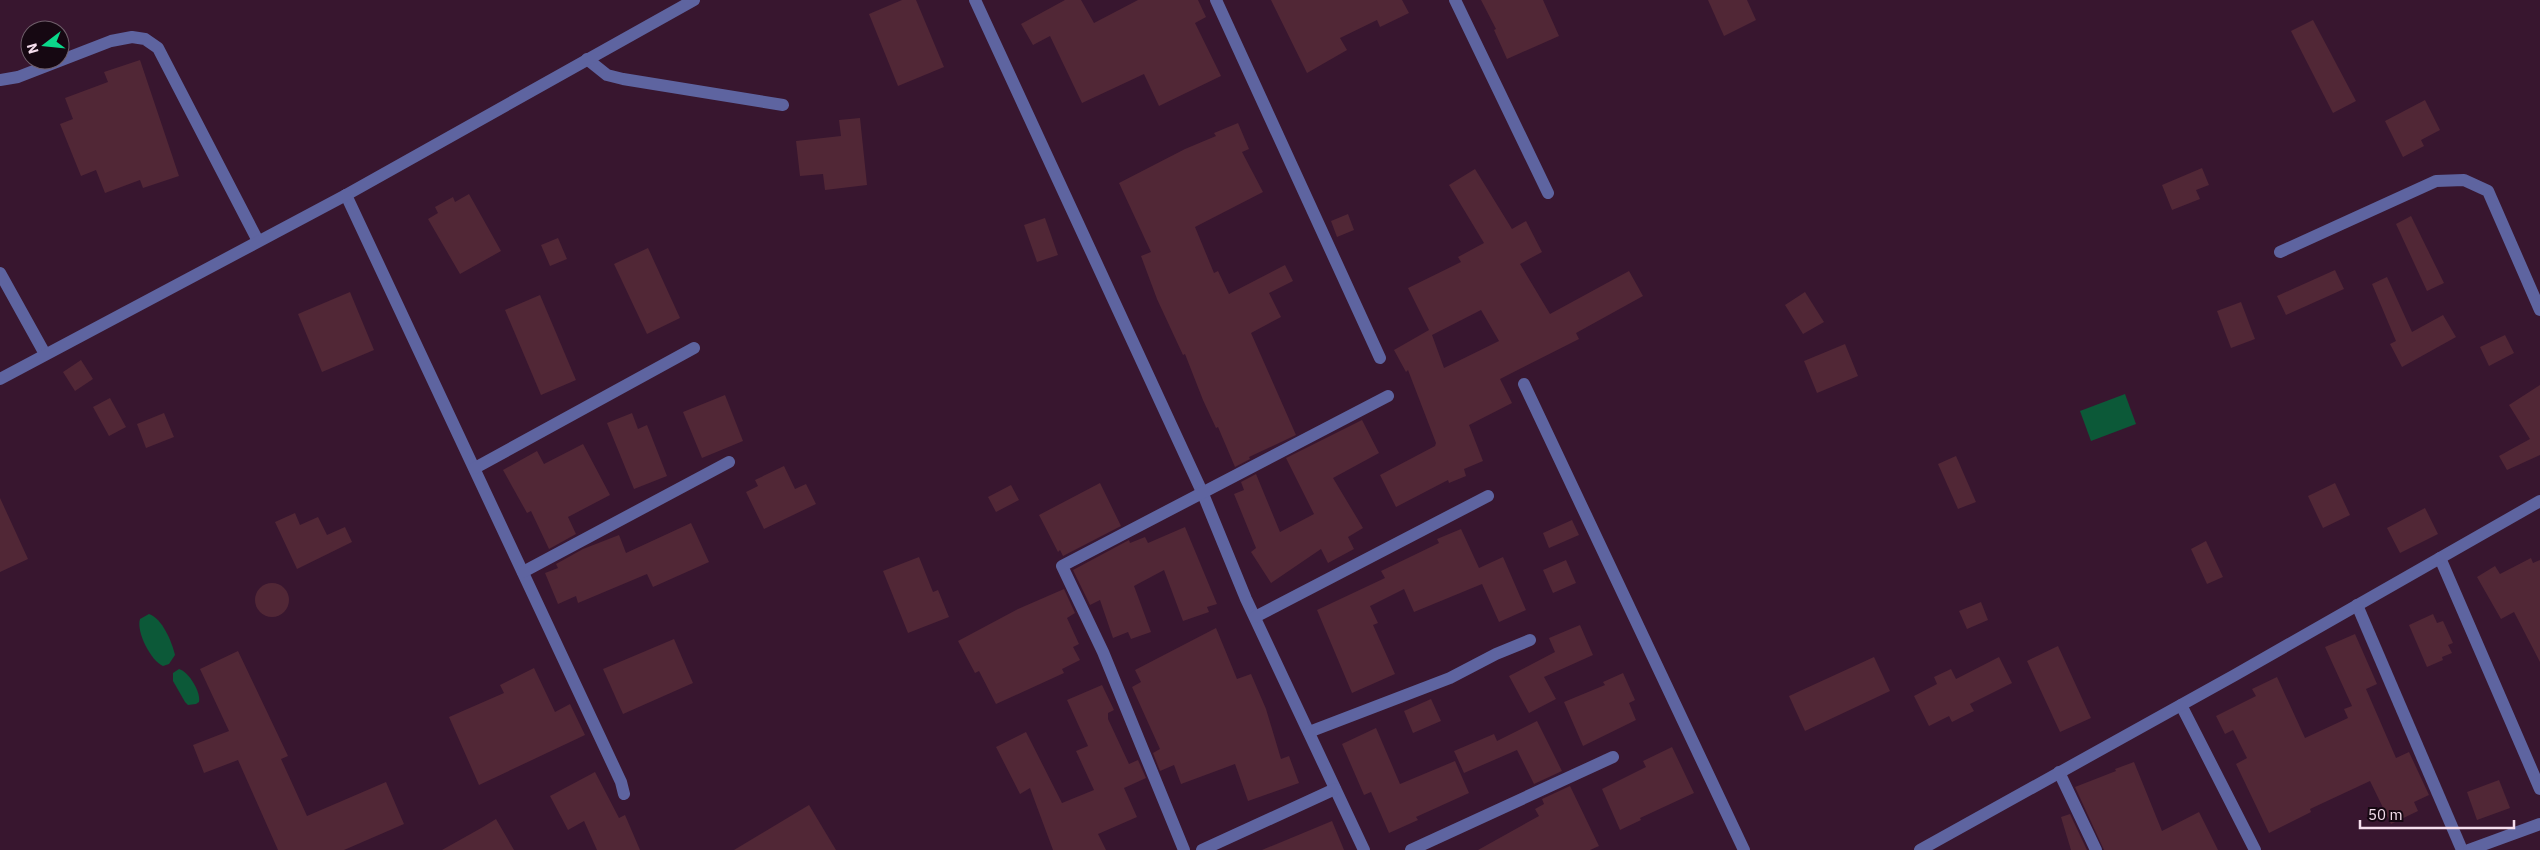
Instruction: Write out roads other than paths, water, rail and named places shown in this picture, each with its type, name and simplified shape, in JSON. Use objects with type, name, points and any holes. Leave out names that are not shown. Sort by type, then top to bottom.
[{"type":"street","points":[[0,378],[346,195],[694,0]]},
{"type":"street","points":[[975,0],[1203,494],[1255,617],[1364,850]]},
{"type":"street","points":[[1216,0],[1380,358]]},
{"type":"street","points":[[1455,0],[1548,192]]},
{"type":"street","points":[[0,80],[18,77],[111,41],[132,37],[145,39],[158,48],[258,241]]},
{"type":"street","points":[[587,59],[607,75],[623,79],[783,105]]},
{"type":"street","points":[[2280,252],[2436,182],[2464,180],[2488,192],[2540,310]]},
{"type":"street","points":[[346,195],[621,782],[624,794]]},
{"type":"street","points":[[0,273],[45,354]]},
{"type":"street","points":[[475,468],[694,348]]},
{"type":"street","points":[[1524,384],[1744,850]]},
{"type":"street","points":[[1184,850],[1103,652],[1062,566],[1388,396]]},
{"type":"street","points":[[523,572],[729,462]]},
{"type":"street","points":[[1255,617],[1488,496]]},
{"type":"street","points":[[1920,850],[2181,705],[2540,501]]},
{"type":"street","points":[[2440,558],[2540,789]]},
{"type":"street","points":[[2357,605],[2462,850]]},
{"type":"street","points":[[1309,732],[1450,678],[1496,654],[1530,640]]},
{"type":"street","points":[[2181,705],[2256,850]]},
{"type":"street","points":[[1411,850],[1613,757]]},
{"type":"street","points":[[2059,772],[2096,850]]},
{"type":"street","points":[[1202,850],[1335,789]]},
{"type":"street","points":[[2469,850],[2540,824]]}]
